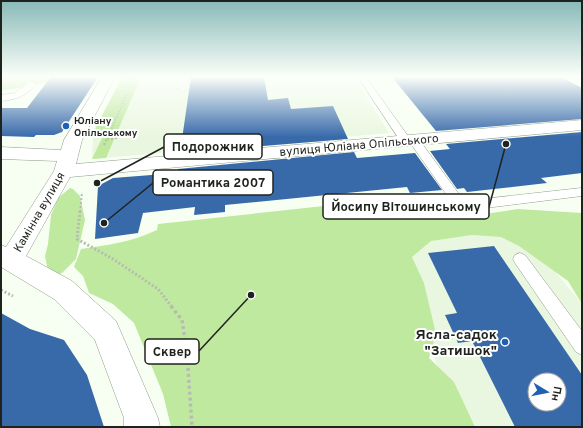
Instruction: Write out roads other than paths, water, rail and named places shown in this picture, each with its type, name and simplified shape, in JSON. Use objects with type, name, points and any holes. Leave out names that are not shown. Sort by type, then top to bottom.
[{"type":"street","name":"Камінна вулиця","points":[[6,258],[66,163],[73,140],[98,97]]},
{"type":"street","name":"вулиця Юліана Опільського","points":[[1,153],[66,163],[410,140],[582,125]]},
{"type":"street","points":[[6,258],[62,290],[106,330],[141,418],[142,427]]},
{"type":"lane","points":[[1,98],[14,97]]},
{"type":"lane","points":[[377,97],[461,206]]},
{"type":"lane","points":[[383,203],[461,206],[582,192]]},
{"type":"lane","points":[[520,259],[582,346]]},
{"type":"place","name":"Юліану Опільському","points":[[66,126]]},
{"type":"place","name":"Йосипу Вітошинському","points":[[506,144]]},
{"type":"place","name":"Подорожник","points":[[97,183]]},
{"type":"place","name":"Романтика 2007","points":[[104,223]]},
{"type":"place","name":"Сквер","points":[[251,295]]},
{"type":"place","name":"Ясла-садок \"Затишок\"","points":[[505,342]]}]
